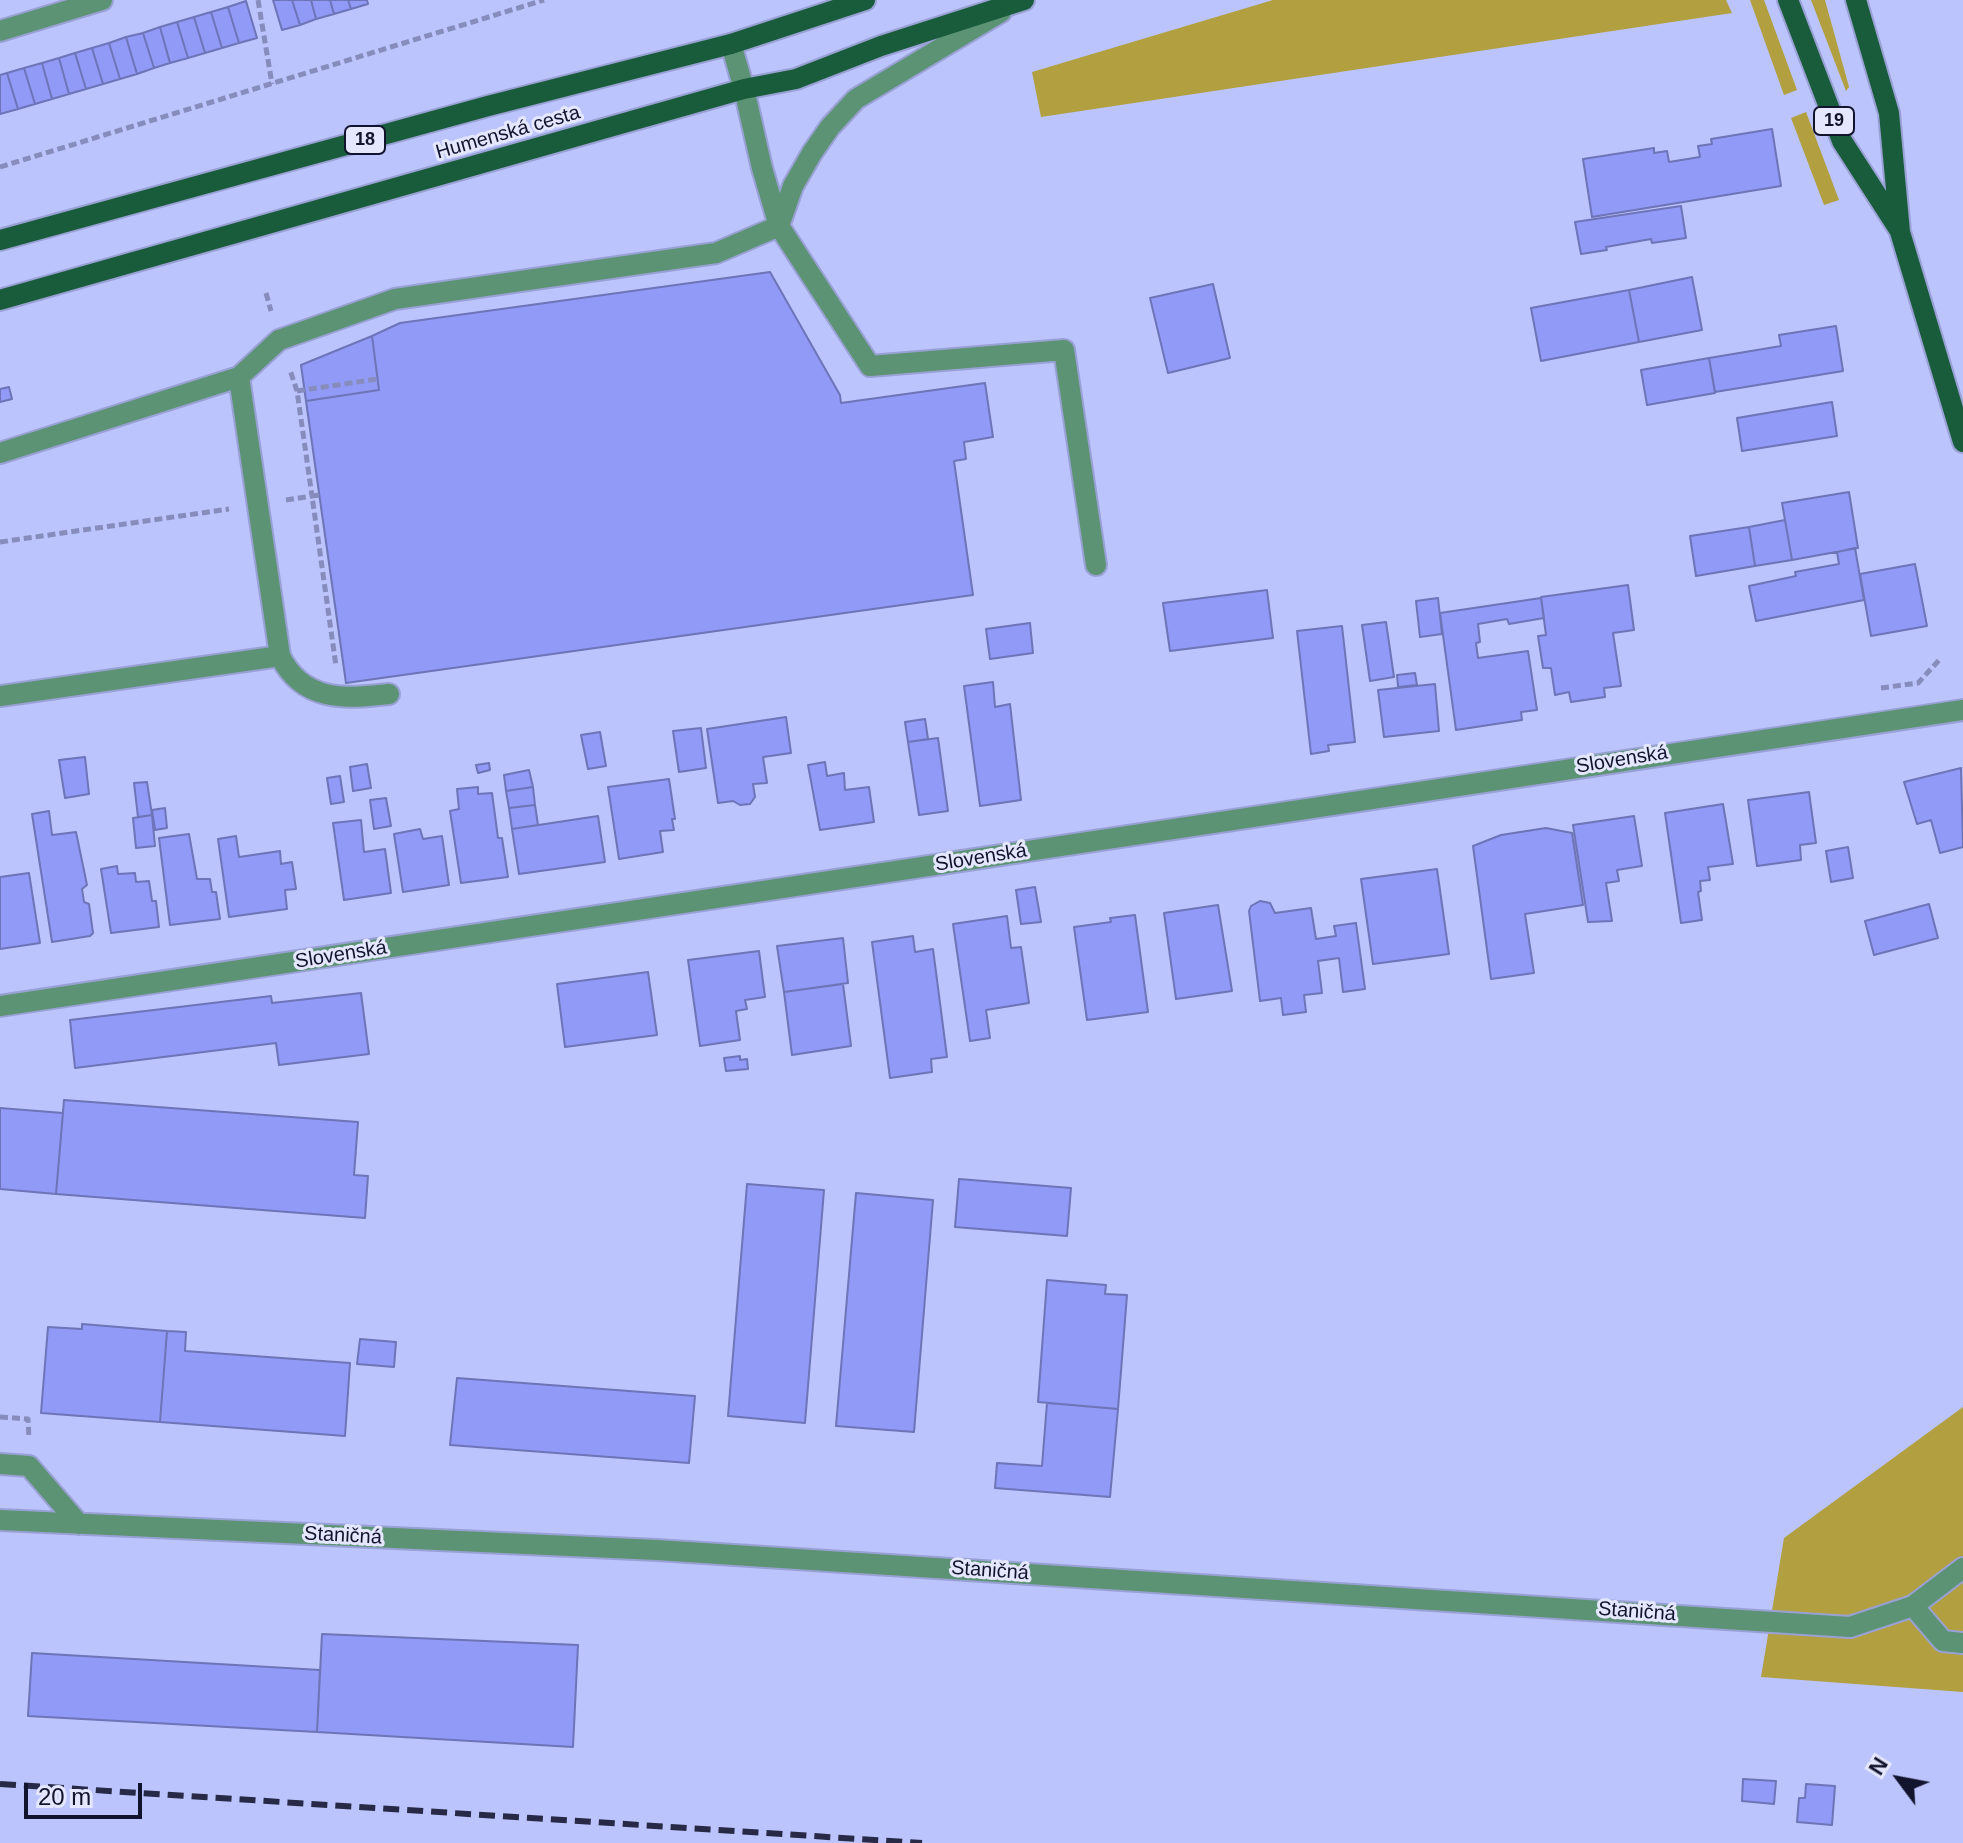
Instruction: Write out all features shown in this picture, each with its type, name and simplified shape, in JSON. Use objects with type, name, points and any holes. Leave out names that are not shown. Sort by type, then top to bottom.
[{"type":"main road","name":"Humenská cesta","points":[[0,240],[488,106],[731,44],[865,0]]},
{"type":"main road","name":"19","points":[[1788,0],[1842,141],[1900,232]]},
{"type":"main road","name":"19","points":[[1856,0],[1889,113],[1900,232],[1963,442]]},
{"type":"main road","name":"Humenská cesta","points":[[0,300],[744,89],[796,79],[881,46],[1022,1]]},
{"type":"street","points":[[0,31],[102,0]]},
{"type":"street","points":[[0,453],[239,377],[279,340],[395,299],[716,253],[779,226],[793,186],[812,153],[830,127],[856,99],[1022,1]]},
{"type":"street","points":[[731,44],[779,226],[870,366],[1064,350],[1096,565]]},
{"type":"street","points":[[239,377],[280,656],[287,670],[314,692],[349,699],[389,694]]},
{"type":"street","points":[[0,696],[280,656]]},
{"type":"street","name":"Slovenská","points":[[0,1006],[1963,710]]},
{"type":"street","points":[[0,1464],[29,1466],[79,1524]]},
{"type":"street","name":"Staničná","points":[[0,1520],[672,1551],[1850,1627],[1913,1606],[1963,1568]]},
{"type":"street","points":[[1913,1606],[1943,1641],[1963,1643]]},
{"type":"path","points":[[258,0],[272,84]]},
{"type":"path","points":[[0,167],[544,0]]},
{"type":"path","points":[[266,293],[297,391],[316,496],[341,697]]},
{"type":"path","points":[[297,391],[377,379]]},
{"type":"path","points":[[0,542],[316,496]]},
{"type":"shaded area","points":[[1273,0],[1726,0],[1732,13],[1041,117],[1032,72]]},
{"type":"shaded area","points":[[1750,0],[1764,0],[1797,90],[1784,95]]},
{"type":"shaded area","points":[[1811,0],[1825,0],[1849,87],[1846,91]]},
{"type":"shaded area","points":[[1806,112],[1839,200],[1824,205],[1791,118]]},
{"type":"shaded area","points":[[1963,1407],[1963,1692],[1761,1677],[1784,1538]]},
{"type":"building","points":[[273,0],[292,0],[300,25],[282,30]]},
{"type":"building","points":[[292,0],[311,0],[316,19],[300,25]]},
{"type":"building","points":[[311,0],[330,0],[334,14],[316,19]]},
{"type":"building","points":[[330,0],[348,0],[351,9],[334,14]]},
{"type":"building","points":[[348,0],[367,0],[368,4],[351,9]]},
{"type":"building","points":[[246,1],[257,38],[239,43],[228,7]]},
{"type":"building","points":[[228,7],[239,43],[222,48],[211,12]]},
{"type":"building","points":[[211,12],[222,48],[205,53],[194,17]]},
{"type":"building","points":[[194,17],[205,53],[188,58],[177,22]]},
{"type":"building","points":[[177,22],[188,58],[170,63],[160,27]]},
{"type":"building","points":[[160,27],[170,63],[154,68],[143,33]]},
{"type":"building","points":[[143,33],[154,68],[137,74],[126,37]]},
{"type":"building","points":[[126,37],[137,74],[120,79],[109,43]]},
{"type":"building","points":[[109,43],[120,79],[103,84],[92,48]]},
{"type":"building","points":[[92,48],[103,84],[86,89],[75,53]]},
{"type":"building","points":[[75,53],[86,89],[69,94],[59,58]]},
{"type":"building","points":[[59,58],[69,94],[52,99],[42,63]]},
{"type":"building","points":[[42,63],[52,99],[35,104],[24,68]]},
{"type":"building","points":[[24,68],[35,104],[18,109],[7,73]]},
{"type":"building","points":[[7,73],[18,109],[0,114],[0,75]]},
{"type":"building","points":[[1772,129],[1781,186],[1592,217],[1583,159],[1654,148],[1654,153],[1667,151],[1669,162],[1700,157],[1698,146],[1712,144],[1711,139]]},
{"type":"building","points":[[1681,206],[1686,238],[1652,243],[1651,239],[1581,254],[1575,222]]},
{"type":"building","points":[[770,272],[840,395],[841,403],[985,383],[993,437],[964,442],[966,459],[954,461],[973,595],[346,683],[306,401],[379,390],[372,336],[400,323]]},
{"type":"building","points":[[1692,277],[1702,330],[1639,342],[1629,290]]},
{"type":"building","points":[[1213,284],[1230,358],[1168,373],[1150,298]]},
{"type":"building","points":[[1629,290],[1639,342],[1541,361],[1531,308]]},
{"type":"building","points":[[1836,326],[1843,371],[1715,392],[1709,358],[1781,346],[1779,335]]},
{"type":"building","points":[[372,336],[379,390],[306,401],[301,365]]},
{"type":"building","points":[[1709,358],[1715,393],[1647,405],[1641,370]]},
{"type":"building","points":[[9,387],[12,399],[0,402],[0,389]]},
{"type":"building","points":[[1832,402],[1837,436],[1742,451],[1737,418]]},
{"type":"building","points":[[1849,492],[1858,548],[1792,560],[1782,503]]},
{"type":"building","points":[[1785,520],[1792,560],[1755,566],[1749,527]]},
{"type":"building","points":[[1749,527],[1755,566],[1696,576],[1690,536]]},
{"type":"building","points":[[1855,548],[1864,600],[1756,621],[1749,586],[1796,576],[1795,572],[1839,564],[1837,552]]},
{"type":"building","points":[[1915,564],[1927,626],[1871,636],[1860,574]]},
{"type":"building","points":[[1628,585],[1634,630],[1613,633],[1621,686],[1604,688],[1605,697],[1571,702],[1569,692],[1555,695],[1551,668],[1543,668],[1538,636],[1546,635],[1541,597]]},
{"type":"building","points":[[1267,590],[1273,638],[1170,651],[1163,603]]},
{"type":"building","points":[[1438,598],[1442,634],[1420,637],[1416,601]]},
{"type":"building","points":[[1541,598],[1544,618],[1509,624],[1507,619],[1478,624],[1480,642],[1476,643],[1478,658],[1528,651],[1537,710],[1521,712],[1522,720],[1456,730],[1440,613]]},
{"type":"building","points":[[1386,622],[1394,677],[1370,681],[1362,625]]},
{"type":"building","points":[[1030,623],[1033,653],[990,659],[986,629]]},
{"type":"building","points":[[1342,626],[1355,742],[1328,745],[1329,751],[1311,754],[1297,631]]},
{"type":"building","points":[[1415,673],[1417,685],[1398,687],[1397,675]]},
{"type":"building","points":[[993,682],[995,707],[1010,704],[1021,800],[980,806],[964,686]]},
{"type":"building","points":[[1435,684],[1439,731],[1384,737],[1378,690]]},
{"type":"building","points":[[786,717],[791,753],[763,757],[767,783],[753,784],[755,797],[750,804],[740,805],[733,801],[718,803],[707,729]]},
{"type":"building","points":[[925,719],[928,739],[908,742],[905,722]]},
{"type":"building","points":[[701,728],[706,768],[679,772],[673,731]]},
{"type":"building","points":[[600,732],[606,766],[588,769],[581,735]]},
{"type":"building","points":[[938,738],[948,811],[919,815],[908,742]]},
{"type":"building","points":[[85,757],[89,794],[65,798],[59,760]]},
{"type":"building","points":[[825,762],[827,776],[844,773],[845,790],[869,787],[874,822],[820,830],[808,765]]},
{"type":"building","points":[[489,763],[490,770],[478,773],[476,765]]},
{"type":"building","points":[[367,764],[371,788],[353,791],[350,767]]},
{"type":"building","points":[[1961,768],[1963,847],[1940,853],[1931,820],[1917,824],[1904,782]]},
{"type":"building","points":[[529,770],[533,787],[506,791],[504,775]]},
{"type":"building","points":[[340,776],[344,802],[331,804],[327,778]]},
{"type":"building","points":[[669,779],[675,819],[672,819],[674,830],[660,831],[663,852],[619,859],[608,787]]},
{"type":"building","points":[[147,782],[152,815],[138,817],[134,783]]},
{"type":"building","points":[[478,787],[478,794],[492,793],[498,838],[502,838],[508,877],[461,883],[450,811],[459,809],[457,789]]},
{"type":"building","points":[[533,787],[535,805],[509,808],[506,791]]},
{"type":"building","points":[[1809,792],[1816,843],[1800,845],[1801,860],[1757,866],[1748,800]]},
{"type":"building","points":[[386,798],[391,826],[374,829],[370,800]]},
{"type":"building","points":[[1723,804],[1733,864],[1708,867],[1710,880],[1700,881],[1701,891],[1698,892],[1702,920],[1681,923],[1665,813]]},
{"type":"building","points":[[535,805],[538,825],[512,829],[509,808]]},
{"type":"building","points":[[165,808],[167,828],[155,830],[152,810]]},
{"type":"building","points":[[49,811],[52,835],[76,832],[87,885],[82,889],[84,902],[89,904],[93,933],[90,936],[52,942],[32,814]]},
{"type":"building","points":[[152,815],[155,846],[136,848],[133,818]]},
{"type":"building","points":[[598,816],[605,862],[519,874],[512,829]]},
{"type":"building","points":[[1634,816],[1642,866],[1617,870],[1619,881],[1606,883],[1612,921],[1588,922],[1573,825]]},
{"type":"building","points":[[361,820],[364,852],[385,849],[391,893],[344,900],[333,823]]},
{"type":"building","points":[[1546,828],[1572,833],[1583,905],[1525,914],[1534,973],[1491,979],[1473,846],[1501,835]]},
{"type":"building","points":[[420,829],[423,839],[442,836],[449,885],[403,892],[394,834]]},
{"type":"building","points":[[189,834],[197,879],[210,879],[212,892],[216,892],[220,919],[170,925],[159,838]]},
{"type":"building","points":[[236,836],[239,857],[280,851],[281,864],[292,862],[296,889],[285,890],[287,909],[229,917],[218,839]]},
{"type":"building","points":[[1848,847],[1853,878],[1831,882],[1826,851]]},
{"type":"building","points":[[117,866],[118,874],[135,873],[136,882],[149,881],[152,901],[156,901],[159,927],[111,933],[101,869]]},
{"type":"building","points":[[1437,869],[1449,954],[1373,964],[1361,879]]},
{"type":"building","points":[[29,873],[40,943],[0,949],[0,877]]},
{"type":"building","points":[[1035,887],[1041,922],[1021,924],[1016,890]]},
{"type":"building","points":[[1260,901],[1270,903],[1275,913],[1311,908],[1316,939],[1336,936],[1334,926],[1356,923],[1365,989],[1343,992],[1339,958],[1318,961],[1322,993],[1304,995],[1306,1012],[1283,1015],[1281,998],[1260,1001],[1249,911]]},
{"type":"building","points":[[1929,904],[1938,938],[1874,955],[1865,921]]},
{"type":"building","points":[[1218,905],[1232,991],[1176,999],[1164,913]]},
{"type":"building","points":[[1135,915],[1148,1012],[1087,1020],[1074,927]]},
{"type":"building","points":[[1007,916],[1011,948],[1021,947],[1029,1003],[986,1010],[990,1038],[970,1041],[953,924]]},
{"type":"building","points":[[913,936],[915,952],[933,949],[947,1057],[931,1059],[932,1072],[890,1078],[872,942]]},
{"type":"building","points":[[843,938],[848,983],[784,992],[777,946]]},
{"type":"building","points":[[759,951],[765,997],[745,1000],[747,1009],[736,1011],[740,1040],[700,1046],[688,960]]},
{"type":"building","points":[[648,972],[657,1035],[565,1047],[557,984]]},
{"type":"building","points":[[843,984],[851,1046],[792,1055],[784,992]]},
{"type":"building","points":[[361,993],[369,1054],[279,1065],[276,1043],[75,1068],[70,1020],[271,996],[272,1003]]},
{"type":"building","points":[[740,1056],[740,1060],[747,1059],[748,1069],[726,1071],[724,1058]]},
{"type":"building","points":[[64,1100],[358,1122],[354,1175],[368,1176],[365,1218],[56,1194]]},
{"type":"building","points":[[0,1108],[63,1113],[56,1194],[0,1189]]},
{"type":"building","points":[[959,1179],[1071,1188],[1067,1236],[955,1227]]},
{"type":"building","points":[[747,1184],[824,1190],[805,1423],[728,1416]]},
{"type":"building","points":[[856,1193],[933,1200],[914,1432],[836,1426]]},
{"type":"building","points":[[1047,1280],[1106,1285],[1105,1294],[1127,1295],[1118,1409],[1038,1402]]},
{"type":"building","points":[[82,1324],[167,1331],[160,1422],[41,1413],[48,1327],[82,1329]]},
{"type":"building","points":[[167,1331],[186,1332],[185,1351],[350,1363],[345,1436],[160,1422]]},
{"type":"building","points":[[360,1339],[396,1342],[394,1367],[357,1364]]},
{"type":"building","points":[[457,1378],[695,1396],[689,1463],[450,1445]]},
{"type":"building","points":[[1047,1403],[1118,1409],[1110,1497],[995,1488],[997,1463],[1042,1466]]},
{"type":"building","points":[[322,1634],[578,1645],[573,1747],[317,1732]]},
{"type":"building","points":[[32,1653],[320,1670],[317,1732],[28,1716]]},
{"type":"building","points":[[1743,1779],[1776,1781],[1774,1804],[1742,1801]]},
{"type":"building","points":[[1806,1784],[1835,1786],[1832,1825],[1797,1822],[1799,1798],[1805,1798]]},
{"type":"railway","points":[[0,1784],[922,1843]]}]
